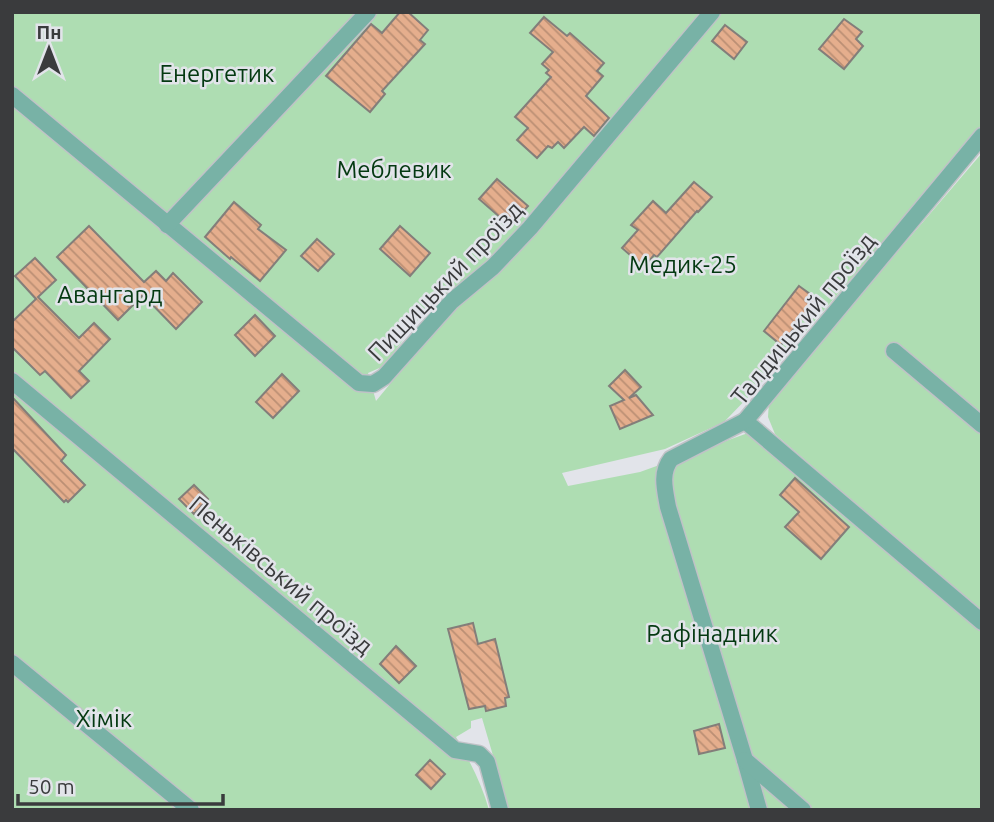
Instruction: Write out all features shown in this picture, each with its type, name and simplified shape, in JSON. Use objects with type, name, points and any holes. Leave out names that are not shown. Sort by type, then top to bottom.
[{"type":"lane","points":[[167,225],[368,12]]},
{"type":"lane","name":"Пищицький проїзд","points":[[12,95],[359,383],[373,384],[383,377],[452,301],[493,267],[530,228],[712,12]]},
{"type":"lane","name":"Талдицький проїзд","points":[[982,136],[745,421],[982,622]]},
{"type":"lane","points":[[894,351],[982,425]]},
{"type":"lane","name":"Пеньківський проїзд","points":[[12,381],[455,750],[480,754],[487,762],[500,810]]},
{"type":"lane","points":[[745,421],[671,459],[663,482],[668,507],[759,810]]},
{"type":"lane","points":[[12,663],[191,810]]},
{"type":"lane","points":[[745,760],[803,810]]},
{"type":"green space","points":[[12,12],[702,12],[487,264],[417,321],[384,366],[368,373],[376,401],[451,310],[490,279],[720,12],[982,12],[982,127],[756,389],[724,422],[665,449],[562,473],[568,486],[640,472],[748,433],[982,632],[982,810],[509,810],[482,718],[471,721],[471,728],[456,737],[479,782],[489,810],[12,810]]},
{"type":"green space","points":[[982,153],[982,613],[775,434],[768,417],[769,402]]},
{"type":"building","points":[[400,12],[408,12],[428,30],[420,40],[425,44],[382,91],[385,94],[370,112],[326,76],[371,24],[382,33]]},
{"type":"building","points":[[544,17],[567,36],[570,33],[604,63],[597,71],[603,76],[586,96],[609,118],[594,136],[584,127],[564,148],[558,142],[552,148],[548,146],[537,158],[517,140],[528,128],[515,117],[551,77],[546,73],[549,70],[542,64],[553,52],[530,33]]},
{"type":"building","points":[[844,19],[862,32],[856,39],[863,46],[844,69],[819,49]]},
{"type":"building","points":[[725,25],[747,42],[734,59],[712,41]]},
{"type":"building","points":[[497,179],[528,206],[510,226],[479,199]]},
{"type":"building","points":[[694,182],[712,197],[657,257],[654,255],[644,267],[622,248],[638,230],[631,225],[653,201],[666,213]]},
{"type":"building","points":[[234,202],[261,225],[258,229],[286,250],[260,281],[205,237]]},
{"type":"building","points":[[89,226],[144,282],[156,271],[166,281],[173,273],[202,302],[176,329],[143,295],[118,320],[57,257]]},
{"type":"building","points":[[400,226],[430,253],[410,276],[380,249]]},
{"type":"building","points":[[317,239],[334,254],[318,271],[301,256]]},
{"type":"building","points":[[35,258],[56,280],[38,297],[79,338],[94,323],[110,339],[79,371],[89,381],[71,398],[45,371],[40,375],[12,347],[12,322],[36,299],[15,276]]},
{"type":"building","points":[[799,286],[817,299],[781,345],[764,331]]},
{"type":"building","points":[[255,315],[275,336],[255,356],[235,335]]},
{"type":"building","points":[[625,370],[641,387],[629,398],[636,395],[653,415],[620,429],[610,406],[624,400],[609,386]]},
{"type":"building","points":[[282,374],[299,391],[273,418],[256,402]]},
{"type":"building","points":[[12,397],[66,455],[61,461],[85,485],[68,502],[64,502],[12,448]]},
{"type":"building","points":[[795,478],[849,527],[821,559],[785,527],[799,512],[780,495]]},
{"type":"building","points":[[194,485],[208,499],[194,514],[179,499]]},
{"type":"building","points":[[473,623],[478,644],[495,639],[509,697],[505,698],[506,706],[486,711],[485,706],[469,709],[448,629]]},
{"type":"building","points":[[396,646],[416,666],[399,683],[380,664]]},
{"type":"building","points":[[719,724],[725,748],[699,754],[694,731]]},
{"type":"building","points":[[430,760],[445,774],[431,789],[416,775]]},
{"type":"park label","name":"Енергетик","points":[[217,73]]},
{"type":"park label","name":"Меблевик","points":[[394,169]]},
{"type":"park label","name":"Медик-25","points":[[683,264]]},
{"type":"park label","name":"Авангард","points":[[110,294]]},
{"type":"park label","name":"Рафінадник","points":[[712,633]]},
{"type":"park label","name":"Хімік","points":[[104,718]]}]
